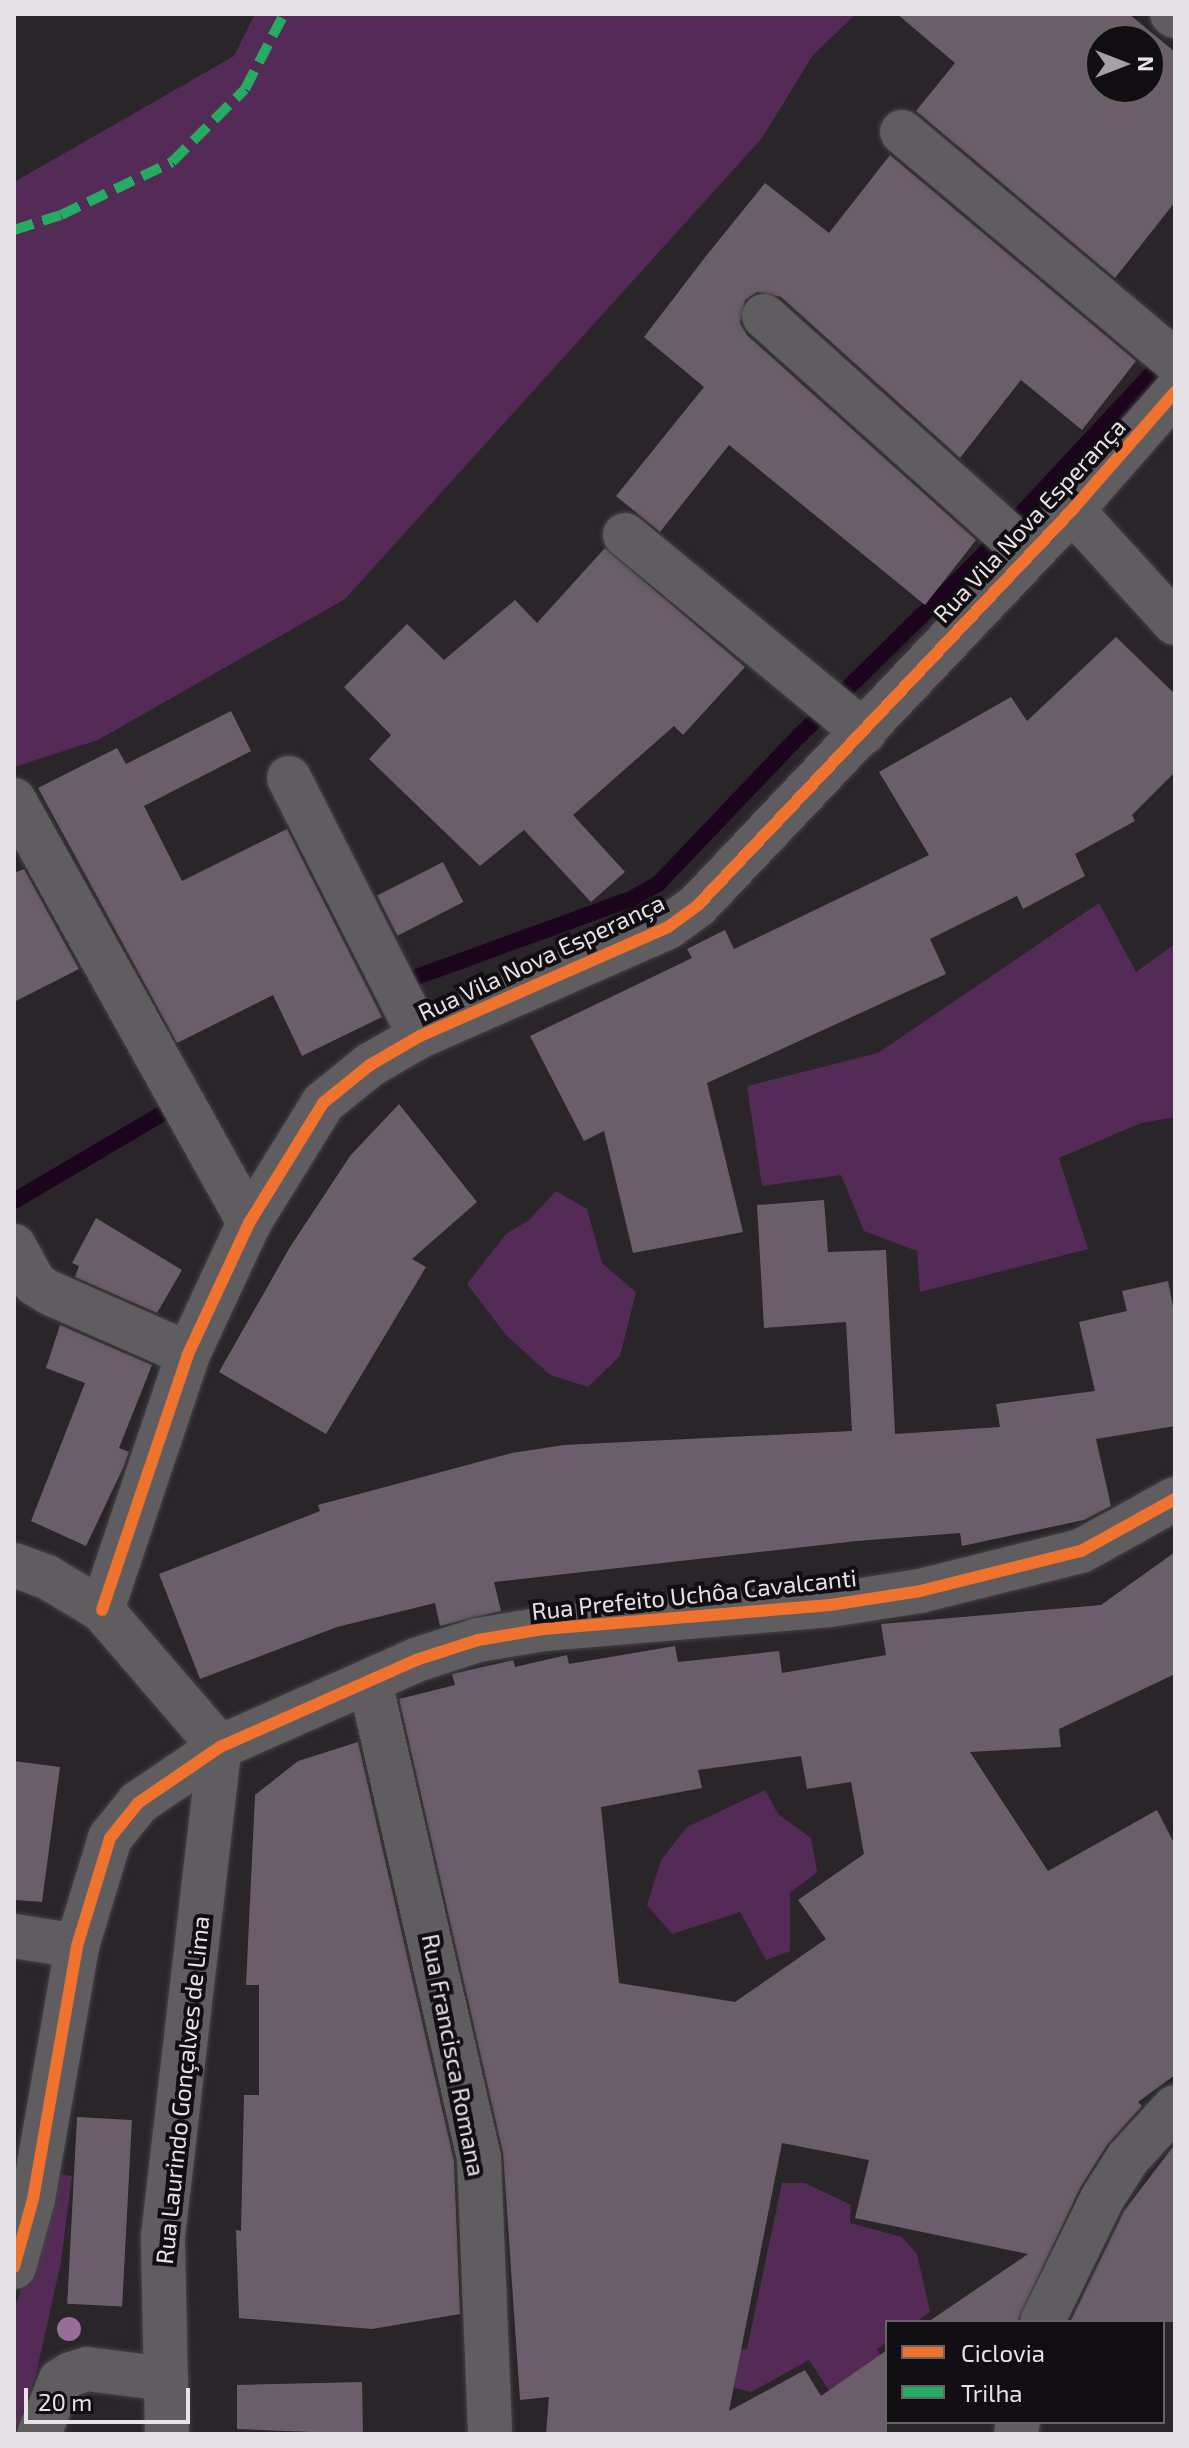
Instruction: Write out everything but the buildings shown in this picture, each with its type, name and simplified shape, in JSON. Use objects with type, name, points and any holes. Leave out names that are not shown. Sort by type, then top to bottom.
[{"type":"street","points":[[902,132],[1175,361]]},
{"type":"street","points":[[764,316],[1028,553]]},
{"type":"street","name":"Rua Vila Nova Esperança","points":[[102,1610],[188,1354],[249,1223],[323,1103],[370,1065],[420,1036],[668,927],[726,879],[1028,553],[1072,510],[1175,392]]},
{"type":"street","points":[[1072,510],[1175,623]]},
{"type":"street","points":[[625,535],[864,732]]},
{"type":"street","points":[[289,778],[420,1036]]},
{"type":"street","points":[[14,800],[249,1223]]},
{"type":"street","points":[[14,1246],[35,1284],[188,1354]]},
{"type":"street","name":"Rua Prefeito Uchôa Cavalcanti","points":[[14,2267],[33,2199],[77,1946],[93,1884],[121,1819],[220,1747],[370,1682],[478,1640],[544,1629],[830,1605],[1031,1567],[1081,1551],[1175,1499]]},
{"type":"street","points":[[14,1565],[47,1577],[102,1610],[220,1747]]},
{"type":"street","name":"Rua Francisca Romana","points":[[370,1682],[479,2158],[490,2434]]},
{"type":"street","name":"Rua Laurindo Gonçalves de Lima","points":[[167,2434],[163,2236],[220,1747]]},
{"type":"street","points":[[14,1936],[77,1946]]},
{"type":"street","points":[[1043,2320],[1102,2199],[1128,2158],[1175,2107]]},
{"type":"street","points":[[39,2434],[60,2381],[71,2374],[87,2369],[166,2379]]},
{"type":"shaded area","points":[[255,14],[856,14],[813,55],[762,138],[345,599],[98,740],[14,767],[14,182],[234,56]]},
{"type":"shaded area","points":[[1099,903],[1136,972],[1175,944],[1175,1117],[1141,1123],[1059,1158],[1088,1249],[920,1292],[917,1251],[864,1231],[841,1175],[762,1186],[747,1086],[878,1053]]},
{"type":"shaded area","points":[[556,1191],[587,1209],[602,1263],[636,1292],[620,1356],[588,1387],[550,1375],[506,1335],[467,1284],[506,1234],[529,1220]]},
{"type":"shaded area","points":[[765,1790],[778,1814],[811,1838],[817,1872],[790,1893],[790,1951],[766,1960],[740,1912],[672,1934],[647,1905],[661,1860],[687,1827]]},
{"type":"shaded area","points":[[59,2174],[72,2176],[61,2262],[35,2379],[14,2434],[14,2310]]},
{"type":"shaded area","points":[[782,2183],[805,2183],[851,2205],[850,2223],[902,2237],[917,2254],[930,2312],[919,2320],[885,2320],[885,2343],[877,2349],[885,2369],[844,2413],[809,2360],[751,2392],[719,2384],[726,2348],[747,2349]]},
{"type":"waterway","points":[[411,979],[631,899],[658,884],[800,735],[978,560],[1169,355]]},
{"type":"waterway","points":[[14,1201],[170,1109]]},
{"type":"marked path","points":[[14,230],[61,215],[172,162],[245,89],[284,14]]},
{"type":"cycle path","points":[[102,1610],[188,1354],[249,1223],[323,1103],[370,1065],[420,1036],[668,927],[698,905],[1072,510],[1175,392]]},
{"type":"cycle path","points":[[14,2267],[33,2199],[77,1946],[110,1838],[138,1803],[220,1747],[416,1660],[478,1640],[544,1629],[830,1605],[920,1591],[1081,1551],[1175,1499]]}]
